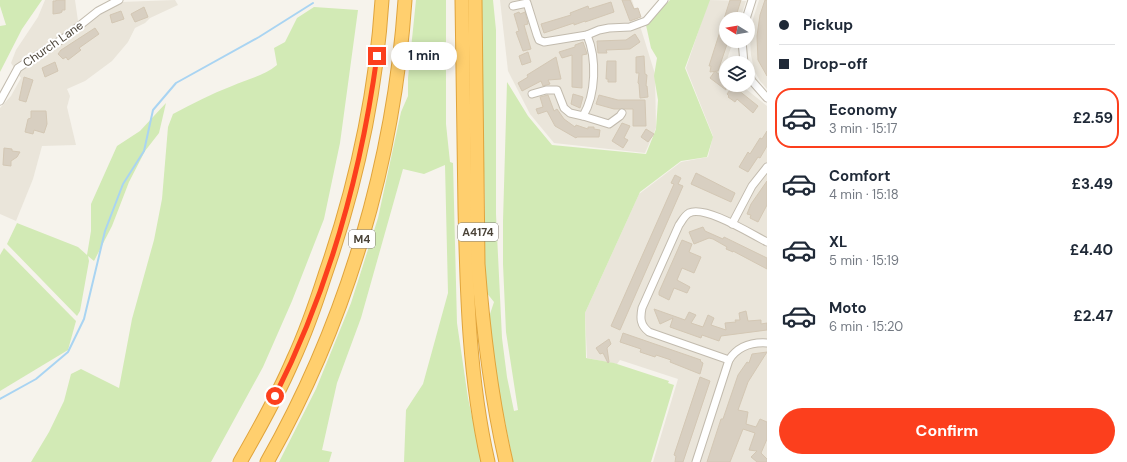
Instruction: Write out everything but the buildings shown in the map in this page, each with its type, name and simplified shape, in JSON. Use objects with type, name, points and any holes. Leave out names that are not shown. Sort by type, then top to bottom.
[{"type":"highway","name":"M4","points":[[240,462],[293,360],[316,303],[342,227],[358,164],[371,96],[380,29],[382,0]]},
{"type":"highway","name":"M4","points":[[267,462],[316,365],[338,310],[365,229],[381,169],[394,98],[403,31],[405,0]]},
{"type":"highway","name":"A4174","points":[[462,0],[467,300],[474,385],[481,432],[488,462]]},
{"type":"highway","name":"A4174","points":[[475,0],[478,264],[481,307],[500,434],[506,462]]},
{"type":"street","name":"Church Lane","points":[[0,101],[18,68],[64,38],[98,11],[119,0]]},
{"type":"street","points":[[513,6],[534,0]]},
{"type":"street","points":[[527,2],[539,40],[544,42],[588,35],[598,30],[609,28],[630,28],[646,21],[664,0]]},
{"type":"street","points":[[748,12],[752,0]]},
{"type":"street","points":[[583,116],[589,106],[593,91],[593,48],[588,35]]},
{"type":"street","points":[[755,84],[767,98]]},
{"type":"street","points":[[532,94],[546,90],[557,90],[564,108],[570,113],[609,124],[622,113]]},
{"type":"street","points":[[732,224],[752,186],[767,167]]},
{"type":"street","points":[[729,360],[649,332],[644,328],[640,316],[642,308],[684,217],[690,213],[705,212],[767,242]]},
{"type":"street","points":[[696,462],[729,360],[733,353],[744,346],[756,342],[767,343]]},
{"type":"shaded area","points":[[45,0],[75,0],[79,28],[121,2],[175,0],[178,5],[150,18],[145,23],[135,28],[128,42],[112,61],[85,81],[67,89],[70,96],[67,107],[76,145],[42,146],[33,179],[16,221],[0,214],[0,108],[11,96],[21,78],[11,63],[16,50],[38,17]]},
{"type":"shaded area","points":[[500,0],[632,0],[655,74],[656,128],[645,153],[554,143],[530,114],[508,71]]},
{"type":"shaded area","points":[[709,0],[746,1],[742,12],[719,12],[719,48],[731,48],[728,56],[719,56],[719,92],[750,92],[767,106],[767,462],[653,462],[678,379],[620,360],[617,364],[587,358],[585,313],[639,194],[681,162],[708,157],[713,136],[686,68]]},
{"type":"shaded area","points":[[759,0],[767,0],[767,89],[755,72],[755,56],[751,55],[751,48],[755,48],[755,13]]},
{"type":"green space","points":[[0,0],[42,0],[22,29],[0,72],[0,26],[6,25],[0,6]]},
{"type":"green space","points":[[416,0],[446,0],[446,124],[450,162],[453,163],[457,323],[468,398],[482,462],[404,462],[406,410],[423,384],[448,293],[445,165],[424,174],[403,169],[361,318],[337,383],[322,450],[332,452],[329,462],[279,462],[316,389],[351,303],[378,218],[401,112],[408,96],[408,78]]},
{"type":"green space","points":[[480,0],[493,0],[496,30],[496,214],[502,338],[507,377],[514,411],[518,410],[506,332],[503,264],[507,82],[528,116],[552,145],[646,154],[656,129],[658,100],[654,76],[657,58],[651,48],[646,25],[670,0],[710,0],[685,68],[713,137],[707,157],[681,161],[640,192],[585,313],[586,358],[614,363],[669,381],[668,383],[674,385],[651,462],[513,462],[496,378],[489,317],[494,302],[486,292],[485,283],[483,234],[485,213],[484,172],[481,155],[483,29]]},
{"type":"green space","points":[[314,7],[358,10],[340,143],[324,219],[292,301],[263,367],[211,462],[31,462],[49,432],[64,401],[71,374],[81,369],[119,388],[132,319],[154,240],[162,199],[168,127],[173,114],[217,92],[261,75],[272,69],[277,65],[274,48],[285,42],[297,18]]},
{"type":"green space","points":[[166,103],[159,133],[145,151],[129,182],[112,226],[94,261],[88,256],[89,261],[80,311],[77,316],[7,244],[17,223],[78,247],[87,255],[91,231],[91,204],[117,146],[140,131]]},
{"type":"green space","points":[[4,248],[76,321],[68,350],[0,391],[0,255]]},
{"type":"waterway","points":[[0,399],[36,379],[68,352],[84,319],[105,231],[123,184],[144,151],[153,110],[176,83],[259,37],[313,3]]},
{"type":"route","points":[[275,396],[293,360],[316,303],[342,227],[358,164],[377,56]]}]
